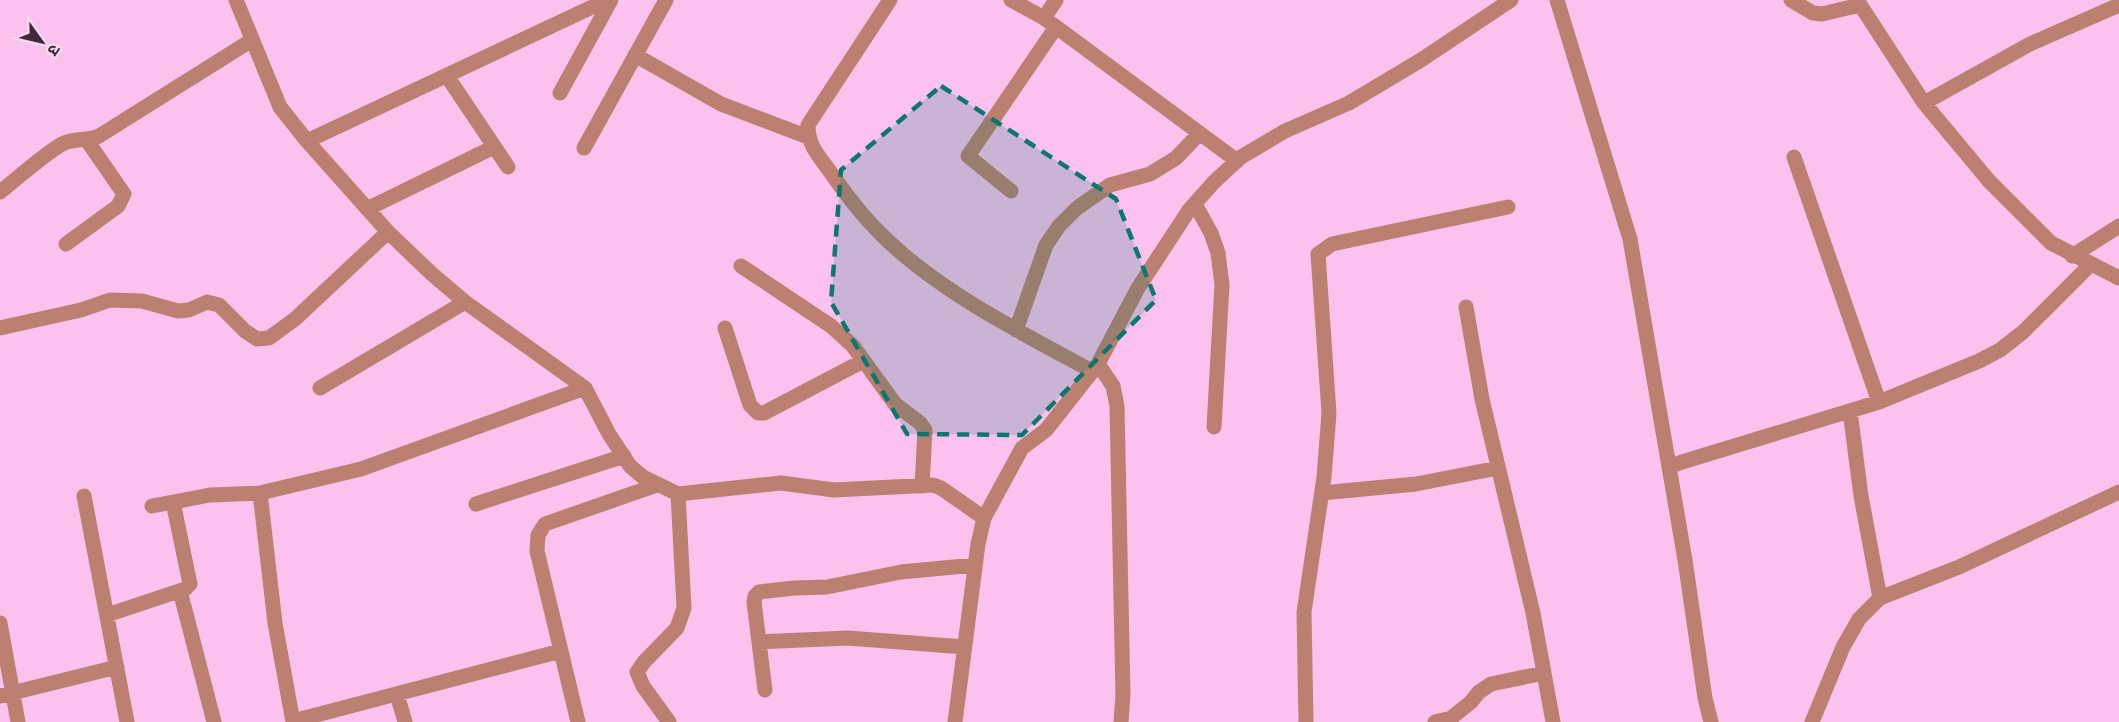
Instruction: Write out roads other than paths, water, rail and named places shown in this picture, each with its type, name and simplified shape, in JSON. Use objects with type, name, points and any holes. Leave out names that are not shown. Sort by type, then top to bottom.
[{"type":"street","points":[[236,0],[280,107],[307,141],[388,232],[465,302],[585,388],[603,424],[630,466],[643,477],[678,494],[781,483],[834,490],[933,485],[941,488],[984,518]]},
{"type":"street","points":[[307,141],[609,0]]},
{"type":"street","points":[[560,93],[609,0]]},
{"type":"street","points":[[584,148],[666,0]]},
{"type":"street","points":[[891,0],[808,124],[808,137],[850,199],[878,231],[915,264],[1016,330],[1095,367],[1113,386],[1117,406],[1123,695],[1121,722]]},
{"type":"street","points":[[1011,0],[1050,23],[1236,160]]},
{"type":"street","points":[[1011,191],[968,156],[1050,23],[1056,0]]},
{"type":"street","points":[[955,722],[975,565],[984,518],[1022,448],[1046,430],[1095,367],[1138,288],[1195,204],[1236,160],[1285,132],[1349,103],[1421,60],[1511,0]]},
{"type":"street","points":[[1557,0],[1630,239],[1705,698],[1711,722]]},
{"type":"street","points":[[1791,0],[1813,13],[1822,14],[1858,3],[1924,103],[1989,181],[2051,243],[2072,256],[2119,278]]},
{"type":"street","points":[[1924,103],[2030,44],[2119,5]]},
{"type":"street","points":[[0,192],[62,144],[99,136],[252,39]]},
{"type":"street","points":[[635,54],[721,104],[808,137]]},
{"type":"street","points":[[447,76],[508,167]]},
{"type":"street","points":[[1016,330],[1046,245],[1059,226],[1077,208],[1110,185],[1150,174],[1176,158],[1199,134]]},
{"type":"street","points":[[66,244],[118,206],[124,194],[86,139]]},
{"type":"street","points":[[367,208],[494,147]]},
{"type":"street","points":[[1794,157],[1879,402]]},
{"type":"street","points":[[1195,204],[1211,233],[1218,253],[1222,285],[1214,427]]},
{"type":"street","points":[[1306,722],[1304,612],[1322,493],[1329,413],[1318,254],[1332,244],[1508,207]]},
{"type":"street","points":[[2072,256],[2119,226]]},
{"type":"street","points":[[0,328],[81,310],[110,300],[142,301],[178,311],[189,310],[207,302],[219,305],[245,331],[257,339],[269,338],[295,318],[388,232]]},
{"type":"street","points":[[1669,467],[1879,402],[1979,362],[2000,350],[2042,315],[2091,264]]},
{"type":"street","points":[[741,266],[831,326],[853,346],[895,404],[920,423],[925,430],[922,486]]},
{"type":"street","points":[[320,388],[465,302]]},
{"type":"street","points":[[1466,307],[1482,399],[1533,613],[1553,722]]},
{"type":"street","points":[[725,328],[750,405],[758,412],[764,413],[863,361]]},
{"type":"street","points":[[152,506],[210,495],[260,493],[361,469],[585,388]]},
{"type":"street","points":[[1850,411],[1861,496],[1880,598]]},
{"type":"street","points":[[476,504],[624,456]]},
{"type":"street","points":[[1322,493],[1416,484],[1498,468]]},
{"type":"street","points":[[578,722],[537,551],[538,535],[545,524],[657,485]]},
{"type":"street","points":[[1816,719],[1843,647],[1859,618],[1880,598],[1959,567],[2119,492]]},
{"type":"street","points":[[260,493],[275,623],[293,722],[561,651]]},
{"type":"street","points":[[667,722],[643,686],[637,672],[676,628],[684,608],[678,494]]},
{"type":"street","points":[[84,496],[128,722]]},
{"type":"street","points":[[107,615],[180,591],[190,584],[173,502]]},
{"type":"street","points":[[765,690],[754,602],[759,592],[827,587],[901,572],[975,565]]},
{"type":"street","points":[[180,591],[214,722]]},
{"type":"street","points":[[0,623],[6,695],[18,722]]},
{"type":"street","points":[[759,642],[848,638],[964,647]]},
{"type":"street","points":[[6,695],[117,667]]},
{"type":"street","points":[[1435,722],[1451,718],[1491,684],[1544,673]]},
{"type":"street","points":[[397,694],[405,722]]}]
